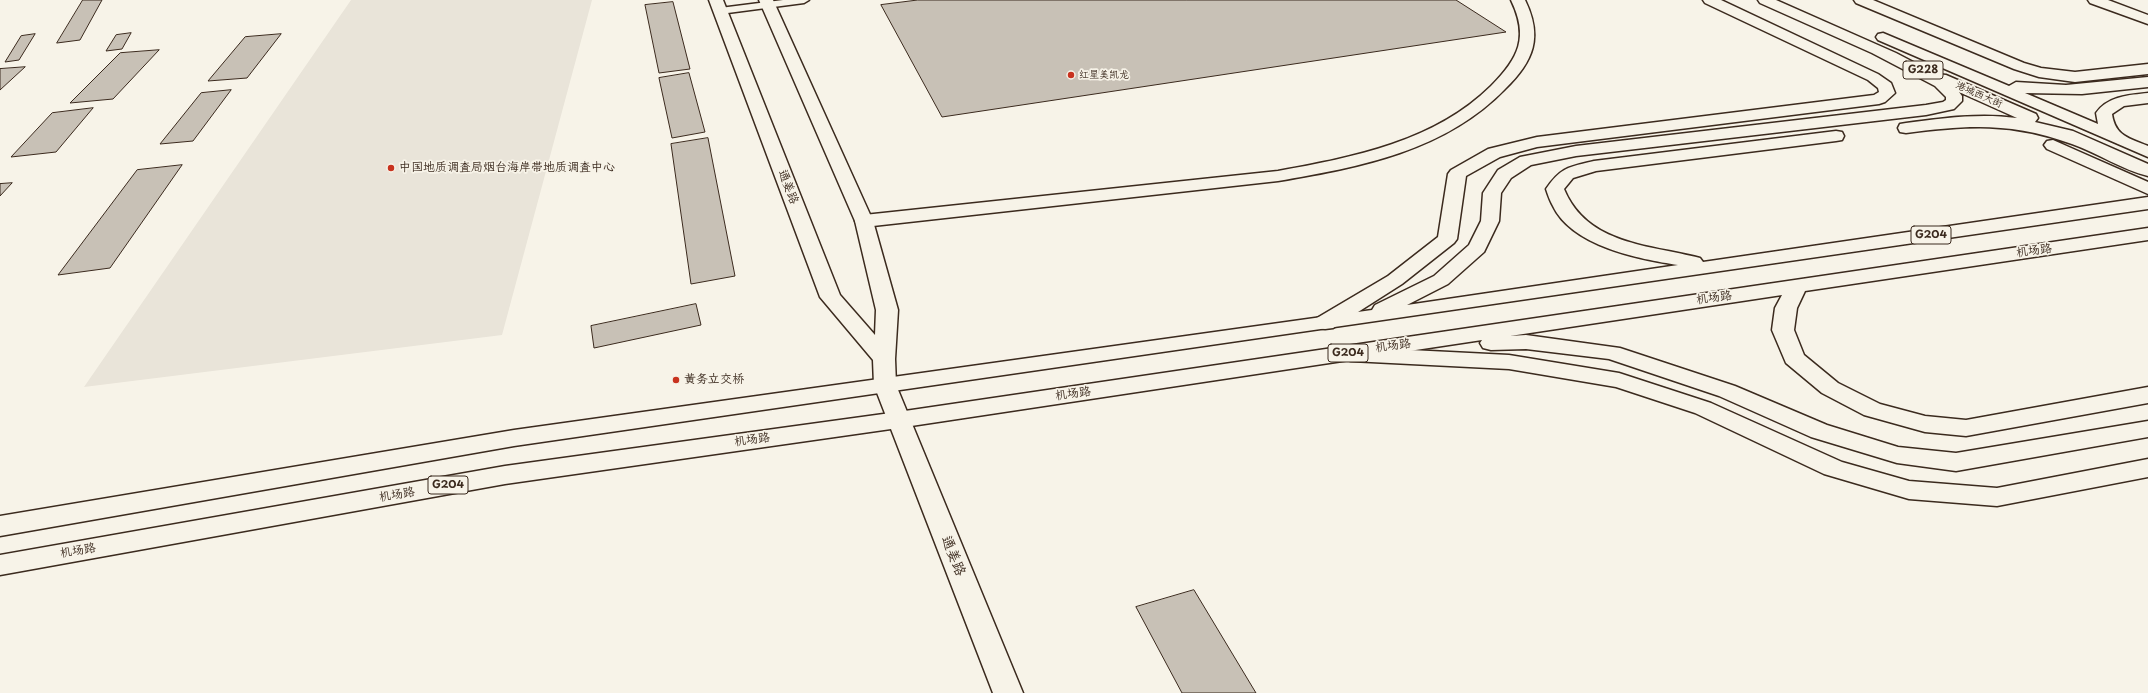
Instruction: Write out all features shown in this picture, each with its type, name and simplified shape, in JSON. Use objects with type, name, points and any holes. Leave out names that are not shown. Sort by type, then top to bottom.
[{"type":"main road","points":[[864,221],[1278,176],[1330,167],[1381,154],[1433,135],[1469,114],[1493,96],[1517,68],[1528,45],[1526,15],[1518,0]]},
{"type":"main road","points":[[1325,324],[1395,280],[1447,238],[1457,174],[1494,153],[1537,142],[1879,99],[1887,93],[1885,86],[1873,77],[1710,0]]},
{"type":"main road","name":"港城西大街","points":[[1765,0],[2148,171]]},
{"type":"main road","name":"港城西大街","points":[[1799,0],[2148,152]]},
{"type":"main road","points":[[1861,0],[2019,66],[2039,72],[2084,77],[2148,69]]},
{"type":"main road","points":[[2095,0],[2148,20]]},
{"type":"main road","points":[[766,2],[864,221],[887,310],[884,359],[885,385]]},
{"type":"main road","name":"通姜路","points":[[718,5],[830,297],[884,359]]},
{"type":"main road","points":[[1362,318],[1441,280],[1477,248],[1490,221],[1492,193],[1504,174],[1526,161],[1576,151],[1926,110],[1948,106],[1954,101],[1954,96],[1941,83],[1877,50]]},
{"type":"main road","points":[[1973,77],[2015,87],[2056,91],[2081,90],[2148,82]]},
{"type":"main road","points":[[2113,137],[2105,122],[2104,113],[2110,105],[2148,98]]},
{"type":"main road","points":[[2104,113],[2127,127],[2145,135]]},
{"type":"main road","points":[[1984,121],[2013,129],[2048,142],[2148,189]]},
{"type":"main road","points":[[1714,266],[1648,255],[1612,242],[1581,227],[1565,214],[1558,201],[1555,189],[1567,174],[1594,166],[1938,124],[1984,121],[2023,124],[2081,141]]},
{"type":"main road","name":"G204","points":[[0,526],[514,438],[1325,324],[2148,203]]},
{"type":"main road","name":"机场路","points":[[0,565],[505,475],[898,420],[2148,234]]},
{"type":"main road","points":[[1797,286],[1786,308],[1783,330],[1794,358],[1830,388],[1872,410],[1925,424],[1966,428],[2148,395]]},
{"type":"main road","points":[[1386,347],[1526,342],[1612,353],[1727,391],[1819,431],[1897,455],[1956,462],[2148,429]]},
{"type":"main road","points":[[1344,353],[1509,362],[1619,380],[1703,408],[1833,468],[1909,490],[1997,497],[2148,468]]},
{"type":"main road","name":"通姜路","points":[[885,385],[1008,693]]},
{"type":"lane","points":[[718,5],[804,0]]},
{"type":"shaded area","name":"中国地质调查局烟台海岸带地质调查中心","points":[[351,0],[592,0],[502,335],[84,387]]},
{"type":"building","points":[[83,0],[102,0],[80,40],[57,43]]},
{"type":"building","name":"红星美凯龙","points":[[918,0],[1456,0],[1506,32],[942,117],[881,5]]},
{"type":"building","points":[[673,2],[690,69],[659,73],[645,5]]},
{"type":"building","points":[[131,33],[122,49],[106,51],[116,35]]},
{"type":"building","points":[[35,34],[19,60],[5,62],[21,36]]},
{"type":"building","points":[[281,34],[247,78],[208,81],[245,37]]},
{"type":"building","points":[[159,50],[113,99],[70,103],[120,53]]},
{"type":"building","points":[[25,67],[0,90],[0,69]]},
{"type":"building","points":[[689,73],[705,132],[672,138],[659,78]]},
{"type":"building","points":[[231,90],[193,141],[160,144],[201,93]]},
{"type":"building","points":[[93,108],[56,152],[11,157],[52,113]]},
{"type":"building","points":[[708,138],[735,276],[691,284],[671,144]]},
{"type":"building","points":[[182,165],[110,268],[58,275],[137,170]]},
{"type":"building","points":[[12,183],[0,196],[0,184]]},
{"type":"building","points":[[696,304],[701,325],[594,348],[591,326]]},
{"type":"building","points":[[1194,590],[1256,693],[1182,693],[1136,607]]},
{"type":"place","name":"红星美凯龙","points":[[1071,75]]},
{"type":"place","name":"中国地质调查局烟台海岸带地质调查中心","points":[[391,168]]},
{"type":"place","name":"黄务立交桥","points":[[676,380]]}]
